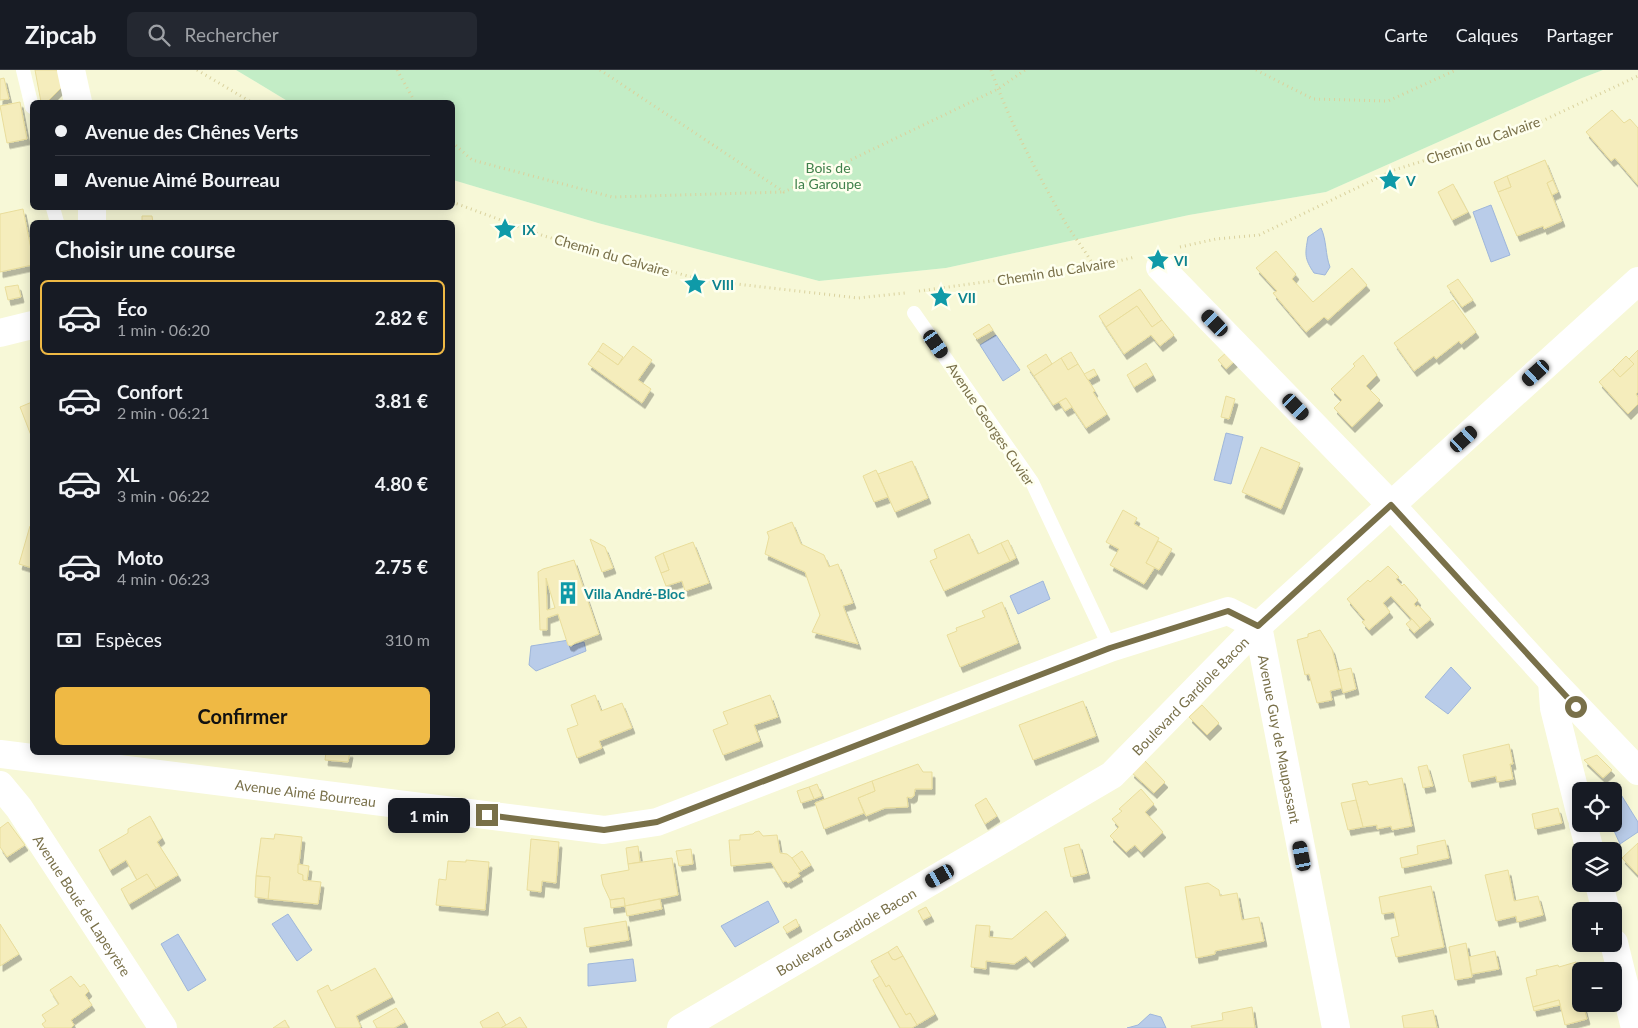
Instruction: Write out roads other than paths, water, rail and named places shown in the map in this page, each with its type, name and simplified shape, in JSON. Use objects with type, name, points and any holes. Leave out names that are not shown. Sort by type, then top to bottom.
[{"type":"street","points":[[71,70],[78,100]]},
{"type":"street","points":[[1160,257],[1552,681],[1638,770]]},
{"type":"street","name":"Boulevard Gardiole Bacon","points":[[681,1028],[1112,775],[1258,626],[1638,281]]},
{"type":"street","points":[[0,333],[30,326]]},
{"type":"street","name":"Avenue Aimé Bourreau","points":[[0,754],[604,830],[657,822],[1110,648],[1228,611],[1258,626]]},
{"type":"street","name":"Avenue Guy de Maupassant","points":[[1258,626],[1336,1028]]},
{"type":"street","points":[[1552,681],[1554,708],[1572,782]]},
{"type":"street","name":"Avenue Boué de Lapeyrère","points":[[0,785],[20,808],[163,1028]]},
{"type":"street","points":[[1616,952],[1636,1028]]},
{"type":"lane","points":[[23,70],[30,100]]},
{"type":"lane","name":"Avenue Georges Cuvier","points":[[914,313],[1032,482],[1110,648]]},
{"type":"water","points":[[1491,205],[1510,255],[1491,262],[1473,212]]},
{"type":"water","points":[[1321,228],[1330,267],[1325,275],[1314,273],[1306,256],[1308,237]]},
{"type":"water","points":[[996,335],[1020,370],[1003,381],[980,345]]},
{"type":"water","points":[[1226,433],[1243,437],[1231,484],[1214,480]]},
{"type":"water","points":[[1043,581],[1050,599],[1018,614],[1010,596]]},
{"type":"water","points":[[569,640],[572,646],[584,642],[586,651],[536,671],[529,665],[531,646]]},
{"type":"water","points":[[1451,667],[1471,688],[1448,714],[1425,697]]},
{"type":"water","points":[[1622,796],[1638,822],[1638,832],[1622,843],[1619,842],[1615,832],[1622,832]]},
{"type":"water","points":[[768,901],[779,922],[735,947],[721,926]]},
{"type":"water","points":[[288,914],[312,950],[297,961],[272,924]]},
{"type":"water","points":[[178,934],[206,980],[188,991],[161,944]]},
{"type":"water","points":[[633,959],[636,981],[588,986],[588,964]]},
{"type":"water","points":[[1150,1014],[1161,1017],[1166,1028],[1127,1028],[1138,1025]]},
{"type":"place","name":"V","points":[[1390,180]]},
{"type":"place","name":"IX","points":[[505,229]]},
{"type":"place","name":"VI","points":[[1158,260]]},
{"type":"place","name":"VIII","points":[[695,284]]},
{"type":"place","name":"VII","points":[[941,297]]},
{"type":"place","name":"Villa André-Bloc","points":[[568,593]]},
{"type":"park label","name":"Bois de la Garoupe","points":[[828,175]]}]
